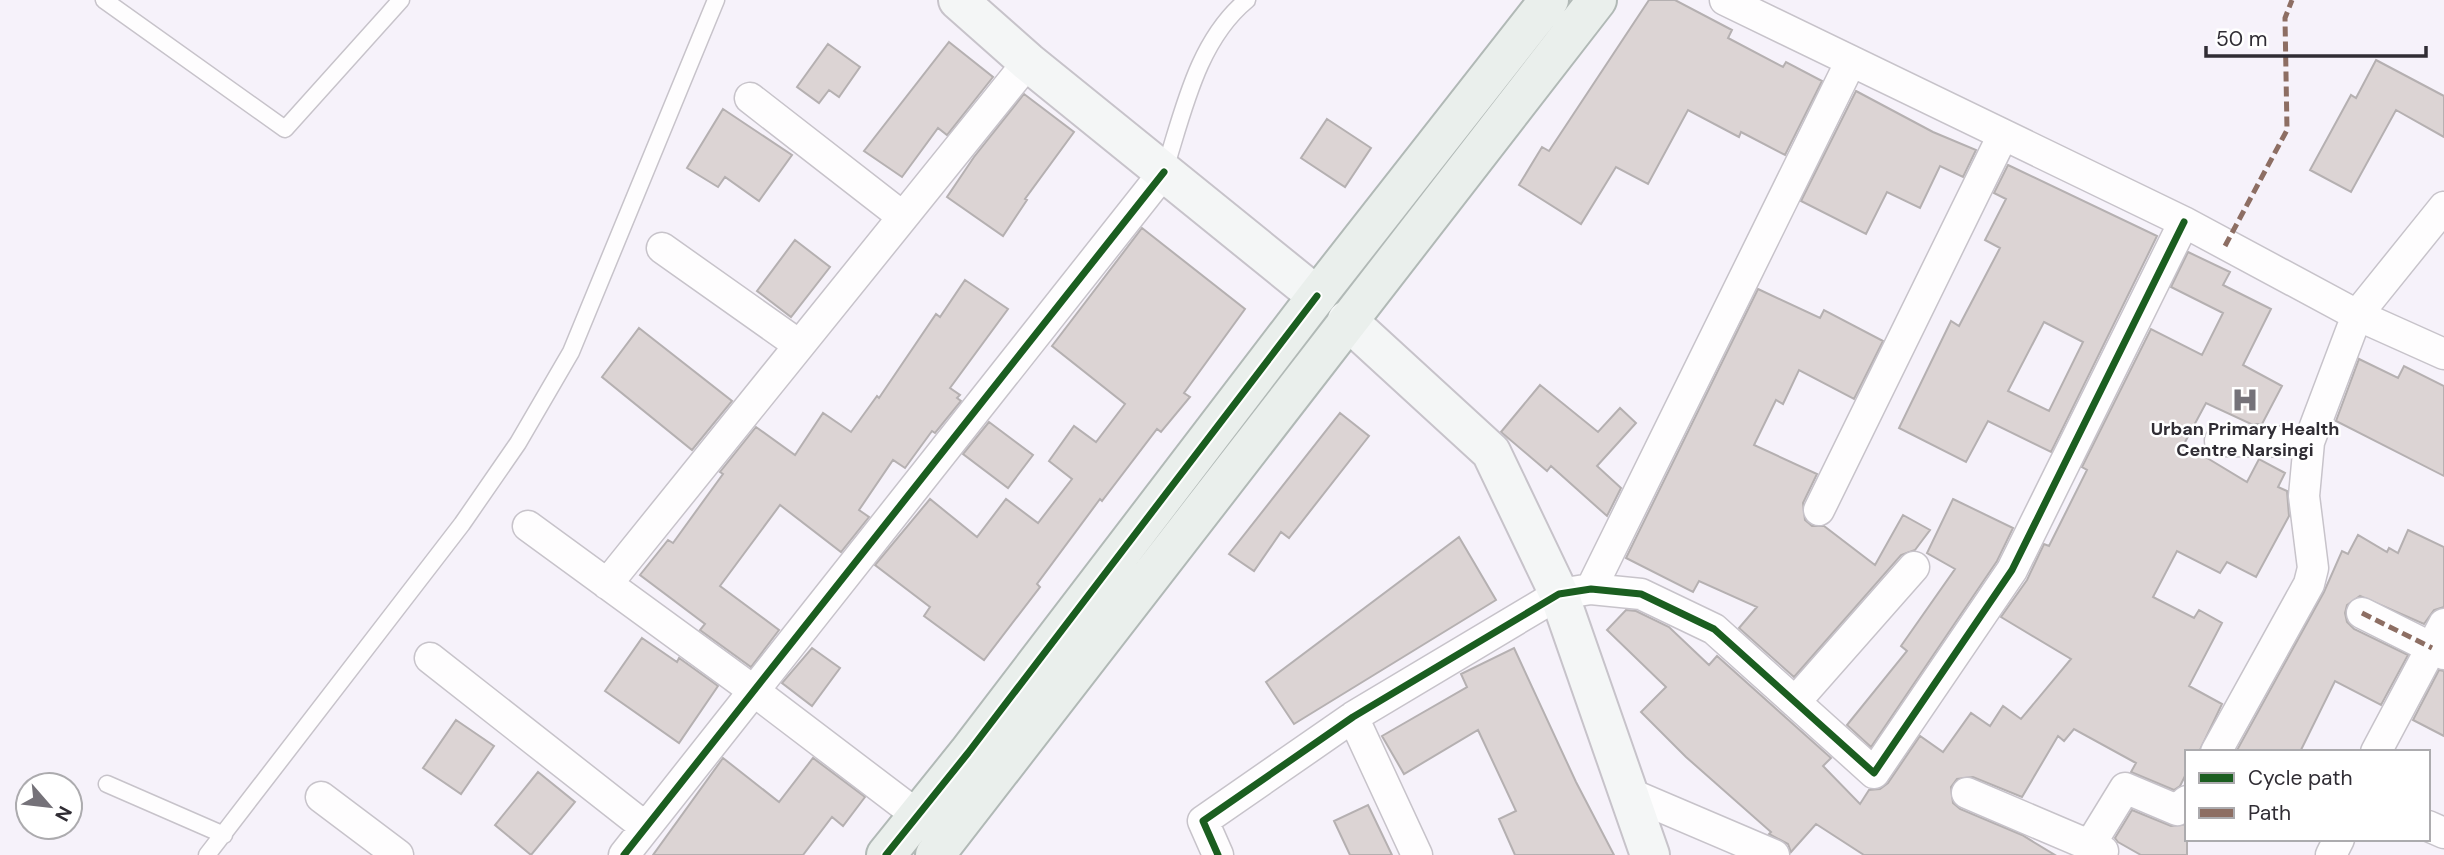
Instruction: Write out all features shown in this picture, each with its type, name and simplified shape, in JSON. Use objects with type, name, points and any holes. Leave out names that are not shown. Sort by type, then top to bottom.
[{"type":"main road","points":[[886,855],[968,753],[1317,296],[1549,0]]},
{"type":"main road","points":[[934,855],[1597,0]]},
{"type":"street","points":[[958,0],[1028,62],[1317,296]]},
{"type":"street","points":[[1725,0],[2184,222],[2357,315],[2444,354]]},
{"type":"street","points":[[1575,592],[1851,61]]},
{"type":"street","points":[[607,584],[1028,62]]},
{"type":"street","points":[[750,98],[903,217]]},
{"type":"street","points":[[1819,510],[2003,135]]},
{"type":"street","points":[[624,855],[1164,172]]},
{"type":"street","points":[[2217,750],[2254,688],[2309,584],[2313,568],[2304,496],[2309,442],[2357,315],[2444,207]]},
{"type":"street","points":[[1218,855],[1203,821],[1353,717],[1575,592],[1641,593],[1714,629],[1874,773],[2012,570],[2184,222]]},
{"type":"street","points":[[662,248],[799,345]]},
{"type":"street","points":[[1347,320],[1491,452],[1575,592],[1650,855]]},
{"type":"street","points":[[2220,441],[2309,442]]},
{"type":"street","points":[[528,526],[754,691],[917,815]]},
{"type":"street","points":[[1795,702],[1914,567]]},
{"type":"street","points":[[2362,613],[2440,642],[2377,750]]},
{"type":"street","points":[[430,658],[645,827]]},
{"type":"street","points":[[1353,717],[1417,855]]},
{"type":"street","points":[[1967,793],[2101,851],[2125,788],[2177,810],[2185,803]]},
{"type":"street","points":[[1632,794],[1774,855]]},
{"type":"street","points":[[321,797],[398,855]]},
{"type":"lane","points":[[104,0],[285,129],[401,0]]},
{"type":"lane","points":[[207,855],[462,524],[531,420],[571,352],[716,0]]},
{"type":"lane","points":[[1164,172],[1207,50],[1236,9],[1247,0]]},
{"type":"lane","points":[[107,784],[224,835]]},
{"type":"building","points":[[1649,0],[1675,0],[1732,30],[1728,38],[1783,67],[1786,62],[1822,81],[1785,155],[1741,132],[1739,137],[1688,110],[1648,184],[1616,167],[1581,224],[1519,185],[1542,147],[1549,151]]},
{"type":"building","points":[[949,42],[993,77],[947,135],[938,128],[902,177],[864,151]]},
{"type":"building","points":[[828,44],[860,67],[839,97],[829,90],[819,103],[797,87]]},
{"type":"building","points":[[2376,60],[2444,96],[2444,137],[2396,110],[2351,192],[2310,170],[2351,95],[2356,98]]},
{"type":"building","points":[[1856,91],[1933,132],[1976,150],[1963,177],[1940,166],[1920,208],[1887,192],[1866,234],[1801,201]]},
{"type":"building","points":[[1024,94],[1074,132],[1025,199],[1027,200],[1003,236],[947,197],[974,157]]},
{"type":"building","points":[[723,109],[792,155],[759,201],[725,177],[718,187],[687,168]]},
{"type":"building","points":[[1327,119],[1371,148],[1345,187],[1301,158]]},
{"type":"building","points":[[2008,165],[2157,236],[2051,452],[1988,421],[1966,462],[1899,428],[1951,321],[1959,326],[2000,248],[1985,240],[2006,199],[1994,193]],"holes":[[[2044,322],[2083,342],[2049,411],[2008,391]]]},
{"type":"building","points":[[1142,228],[1245,309],[1184,393],[1190,397],[1161,432],[1157,429],[1102,501],[1100,499],[1037,584],[1040,587],[984,660],[924,616],[930,607],[875,565],[930,499],[977,537],[1006,499],[1038,523],[1072,479],[1049,461],[1074,426],[1096,442],[1125,404],[1052,346]]},
{"type":"building","points":[[795,240],[830,267],[791,317],[757,291]]},
{"type":"building","points":[[2188,252],[2230,272],[2223,285],[2271,309],[2243,365],[2282,386],[2262,424],[2251,424],[2206,403],[2184,444],[2247,482],[2259,459],[2285,473],[2278,487],[2287,491],[2289,516],[2256,577],[2227,562],[2220,573],[2177,551],[2153,597],[2194,618],[2199,610],[2222,623],[2189,686],[2222,704],[2200,750],[2185,750],[2185,776],[2180,786],[2174,790],[2131,772],[2136,763],[2074,729],[2064,741],[2058,736],[2022,797],[1973,777],[1957,779],[1951,787],[1953,803],[1960,809],[2022,835],[2055,855],[1864,855],[1816,824],[1791,852],[1788,844],[1769,834],[1771,832],[1686,757],[1641,712],[1666,687],[1607,630],[1626,610],[1636,611],[1669,627],[1709,665],[1717,656],[1831,758],[1823,766],[1860,804],[1869,790],[1880,789],[1888,783],[1920,736],[1943,752],[1971,713],[1990,726],[2003,706],[2021,719],[2071,659],[2001,617],[2027,580],[2044,544],[2049,546],[2087,470],[2082,467],[2151,329],[2202,355],[2223,313],[2171,287]]},
{"type":"building","points":[[965,280],[1008,309],[950,388],[960,395],[957,398],[961,401],[935,433],[932,431],[905,468],[893,460],[859,510],[869,517],[841,552],[780,505],[720,586],[779,630],[751,667],[700,630],[705,624],[640,575],[668,540],[673,543],[723,474],[720,472],[756,427],[795,455],[823,413],[851,432],[877,396],[879,398],[936,314],[940,317]]},
{"type":"building","points":[[1758,289],[1820,318],[1824,310],[1883,341],[1854,399],[1799,370],[1783,404],[1776,400],[1754,445],[1817,474],[1803,503],[1805,520],[1812,526],[1824,526],[1875,565],[1903,515],[1930,530],[1915,550],[1901,555],[1794,677],[1739,628],[1757,607],[1699,581],[1693,592],[1626,558]]},
{"type":"building","points":[[639,328],[732,401],[692,450],[602,377]]},
{"type":"building","points":[[2359,359],[2398,378],[2404,366],[2444,386],[2444,476],[2336,421]]},
{"type":"building","points":[[1540,385],[1598,432],[1620,408],[1636,423],[1597,466],[1621,488],[1607,516],[1551,466],[1547,471],[1501,432]]},
{"type":"building","points":[[1340,413],[1369,436],[1289,538],[1281,532],[1254,571],[1229,554]]},
{"type":"building","points":[[989,422],[1033,455],[1008,488],[963,454]]},
{"type":"building","points":[[1953,499],[2013,528],[1997,561],[1871,747],[1847,725],[1907,651],[1901,646],[1955,569],[1927,553]]},
{"type":"building","points":[[2408,530],[2444,547],[2444,607],[2434,610],[2424,624],[2360,596],[2347,605],[2347,622],[2354,629],[2408,655],[2381,705],[2335,681],[2301,750],[2237,750],[2324,592],[2342,551],[2348,554],[2358,535],[2387,552],[2389,548],[2398,553]]},
{"type":"building","points":[[1459,537],[1496,600],[1294,724],[1266,682]]},
{"type":"building","points":[[642,638],[677,662],[679,658],[718,686],[679,743],[605,691]]},
{"type":"building","points":[[812,648],[840,668],[812,706],[782,683]]},
{"type":"building","points":[[1514,648],[1576,782],[1614,855],[1515,855],[1499,819],[1516,811],[1478,730],[1404,774],[1382,736],[1467,687],[1461,674]]},
{"type":"building","points":[[2439,670],[2444,671],[2444,736],[2413,720]]},
{"type":"building","points":[[456,720],[494,746],[461,794],[423,768]]},
{"type":"building","points":[[723,758],[779,802],[813,758],[865,797],[843,826],[832,817],[803,855],[653,855]]},
{"type":"building","points":[[538,772],[575,802],[531,855],[495,825]]},
{"type":"building","points":[[1368,805],[1392,855],[1350,855],[1334,821]]},
{"type":"building","points":[[2132,810],[2171,826],[2185,824],[2187,855],[2141,855],[2115,838]]},
{"type":"marked path","points":[[2225,246],[2287,130],[2285,18],[2292,0]]},
{"type":"marked path","points":[[2362,613],[2432,648]]},
{"type":"cycle path","points":[[624,855],[1164,172]]},
{"type":"cycle path","points":[[1218,855],[1203,821],[1353,717],[1559,594],[1591,589],[1641,594],[1714,629],[1874,773],[2012,570],[2184,222]]},
{"type":"cycle path","points":[[886,855],[968,753],[1317,296]]},
{"type":"place","name":"Urban Primary Health Centre Narsingi","points":[[2245,400]]}]
